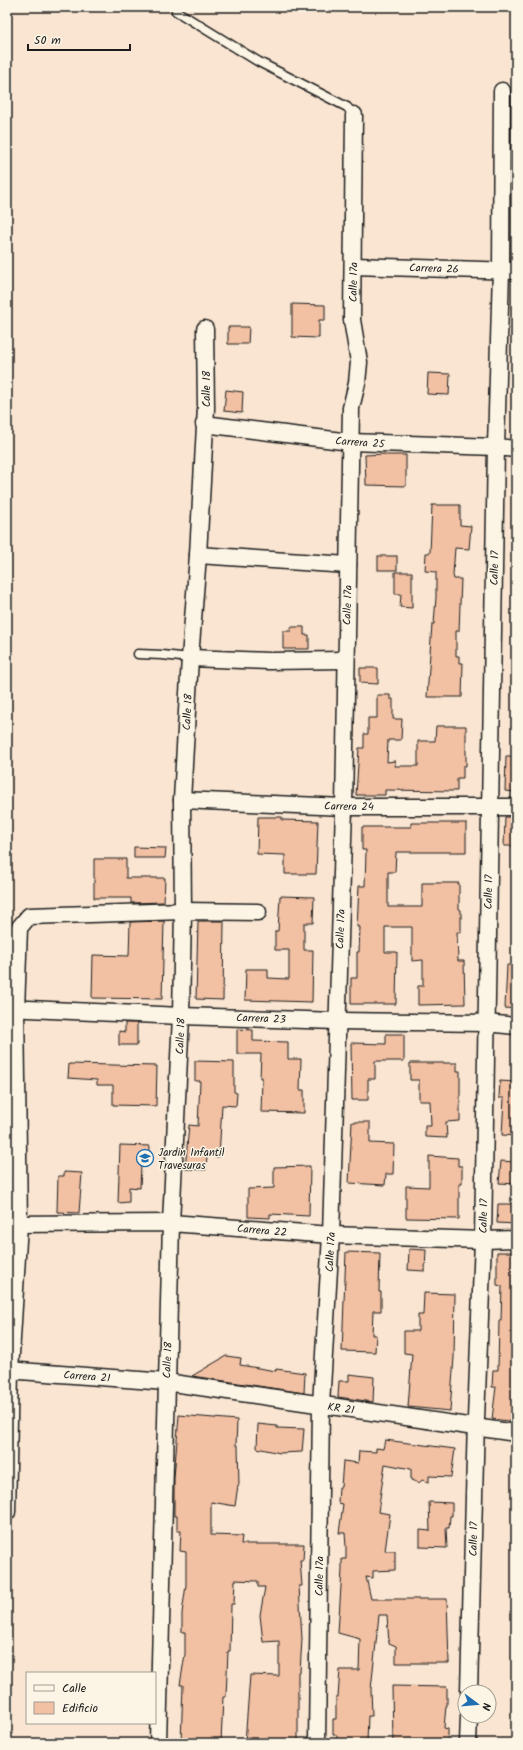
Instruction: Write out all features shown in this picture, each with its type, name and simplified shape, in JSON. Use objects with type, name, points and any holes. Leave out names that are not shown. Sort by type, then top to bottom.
[{"type":"street","name":"Calle 17","points":[[469,1684],[483,1240],[496,447],[509,271],[509,155],[502,91]]},
{"type":"street","name":"Calle 17a","points":[[317,1743],[321,1405],[331,1235],[344,807],[345,660],[351,408],[357,383],[359,362],[352,320],[354,115]]},
{"type":"street","name":"Carrera 26","points":[[353,266],[509,271]]},
{"type":"street","name":"Calle 18","points":[[158,1743],[171,1222],[181,1016],[183,911],[182,800],[206,408],[205,329]]},
{"type":"street","name":"Carrera 25","points":[[204,424],[350,442],[516,449]]},
{"type":"street","points":[[198,555],[348,565]]},
{"type":"street","points":[[190,658],[269,661],[345,660]]},
{"type":"street","name":"Carrera 24","points":[[182,800],[344,807],[516,807]]},
{"type":"street","points":[[7,1512],[8,1370],[13,1224],[12,1008],[19,928],[29,916],[183,911],[258,912]]},
{"type":"street","name":"Carrera 23","points":[[12,1008],[181,1016],[516,1026]]},
{"type":"street","name":"Carrera 22","points":[[13,1224],[171,1222],[331,1235],[483,1240],[516,1239]]},
{"type":"street","name":"Carrera 21","points":[[8,1370],[166,1382]]},
{"type":"street","name":"KR 21","points":[[166,1382],[516,1433]]},
{"type":"street","points":[[468,1743],[469,1724]]},
{"type":"lane","points":[[176,11],[259,62],[347,107],[354,115]]},
{"type":"lane","points":[[138,654],[190,658]]},
{"type":"building","points":[[292,304],[325,305],[325,320],[319,320],[319,338],[292,337]]},
{"type":"building","points":[[228,327],[249,327],[248,344],[228,344]]},
{"type":"building","points":[[428,373],[450,374],[449,395],[427,394]]},
{"type":"building","points":[[226,390],[243,392],[242,413],[224,411]]},
{"type":"building","points":[[365,455],[406,455],[406,486],[366,485]]},
{"type":"building","points":[[432,505],[460,505],[460,525],[471,526],[469,549],[455,548],[453,575],[454,579],[461,579],[459,631],[456,631],[456,656],[459,656],[459,663],[463,663],[462,697],[427,697],[432,624],[434,624],[436,597],[436,572],[425,571],[426,553],[430,553]]},
{"type":"building","points":[[378,556],[397,556],[397,570],[378,570]]},
{"type":"building","points":[[395,572],[412,572],[412,608],[400,607],[401,594],[395,594]]},
{"type":"building","points":[[291,627],[304,627],[304,635],[309,635],[309,649],[283,649],[283,631],[291,631]]},
{"type":"building","points":[[360,668],[378,668],[378,684],[360,683]]},
{"type":"building","points":[[377,695],[390,695],[390,699],[393,699],[393,719],[402,719],[401,740],[388,740],[387,762],[395,761],[395,766],[418,766],[418,741],[435,741],[436,726],[466,726],[466,766],[463,766],[463,778],[457,778],[457,791],[385,790],[385,795],[356,795],[359,748],[364,748],[364,734],[368,734],[368,718],[377,718]]},
{"type":"building","points":[[506,756],[516,756],[516,792],[505,791]]},
{"type":"building","points":[[258,817],[282,817],[282,820],[318,821],[316,874],[285,874],[285,855],[257,854]]},
{"type":"building","points":[[505,817],[516,817],[516,846],[504,846]]},
{"type":"building","points":[[411,823],[466,823],[466,852],[396,852],[395,872],[388,872],[388,907],[422,907],[422,883],[459,883],[461,932],[457,932],[458,961],[464,961],[465,1004],[418,1005],[418,986],[423,986],[423,960],[412,961],[412,927],[385,927],[385,952],[397,952],[396,1004],[351,1004],[351,978],[357,978],[357,952],[359,952],[360,927],[357,927],[359,886],[365,886],[366,850],[362,850],[362,827],[411,827]]},
{"type":"building","points":[[134,847],[166,848],[165,858],[134,858]]},
{"type":"building","points":[[94,859],[126,859],[126,878],[165,878],[164,902],[131,903],[131,898],[94,898]]},
{"type":"building","points":[[280,896],[314,897],[313,923],[304,923],[304,950],[313,950],[312,1002],[245,1000],[246,969],[268,969],[268,978],[289,979],[289,950],[275,950],[275,931],[278,931]]},
{"type":"building","points":[[164,921],[162,999],[92,998],[93,955],[129,956],[130,922]]},
{"type":"building","points":[[198,921],[224,921],[223,1000],[196,999]]},
{"type":"building","points":[[507,965],[516,965],[516,1009],[505,1008]]},
{"type":"building","points":[[125,1023],[137,1023],[137,1045],[119,1045],[119,1031],[125,1032]]},
{"type":"building","points":[[237,1029],[253,1030],[253,1041],[288,1042],[288,1059],[301,1059],[300,1090],[304,1090],[304,1113],[261,1112],[261,1054],[237,1054]]},
{"type":"building","points":[[386,1034],[404,1034],[404,1061],[375,1061],[375,1079],[368,1079],[368,1100],[352,1100],[351,1043],[386,1044]]},
{"type":"building","points":[[195,1061],[234,1062],[234,1092],[237,1093],[236,1106],[222,1105],[219,1157],[207,1156],[206,1170],[185,1169],[189,1125],[198,1126],[200,1081],[195,1081]]},
{"type":"building","points":[[410,1063],[457,1063],[457,1071],[460,1071],[460,1121],[446,1122],[447,1138],[425,1137],[425,1126],[431,1126],[430,1101],[419,1101],[419,1080],[410,1080]]},
{"type":"building","points":[[69,1064],[157,1066],[156,1106],[113,1105],[113,1085],[97,1085],[97,1080],[68,1078]]},
{"type":"building","points":[[500,1081],[516,1082],[516,1136],[502,1135],[504,1098],[499,1098]]},
{"type":"building","points":[[352,1122],[370,1122],[370,1143],[394,1144],[393,1174],[386,1174],[385,1185],[349,1183]]},
{"type":"building","points":[[120,1145],[150,1146],[149,1164],[141,1164],[140,1188],[129,1187],[129,1202],[118,1203]]},
{"type":"building","points":[[429,1156],[458,1158],[458,1166],[462,1166],[462,1184],[459,1184],[459,1219],[406,1218],[406,1186],[429,1187]]},
{"type":"building","points":[[501,1161],[514,1162],[514,1164],[516,1164],[516,1184],[499,1183]]},
{"type":"building","points":[[310,1166],[309,1216],[270,1214],[270,1218],[248,1217],[248,1189],[274,1188],[274,1167]]},
{"type":"building","points":[[64,1172],[82,1173],[79,1213],[57,1212],[58,1176],[64,1176]]},
{"type":"building","points":[[498,1204],[516,1204],[516,1224],[497,1223]]},
{"type":"building","points":[[409,1249],[426,1250],[425,1271],[408,1270]]},
{"type":"building","points":[[346,1252],[380,1253],[379,1292],[381,1292],[381,1311],[373,1311],[372,1335],[376,1335],[375,1352],[342,1351]]},
{"type":"building","points":[[497,1252],[516,1252],[516,1422],[492,1419],[496,1387],[492,1387],[493,1370],[498,1370],[499,1320],[501,1320],[502,1286],[497,1285]]},
{"type":"building","points":[[424,1293],[455,1294],[454,1357],[450,1411],[408,1407],[412,1354],[404,1353],[404,1331],[418,1331],[418,1315],[423,1315]]},
{"type":"building","points":[[226,1356],[241,1358],[240,1365],[276,1371],[276,1369],[305,1373],[304,1393],[192,1376]]},
{"type":"building","points":[[349,1374],[374,1377],[373,1402],[338,1397],[339,1381],[349,1381]]},
{"type":"building","points":[[179,1415],[237,1420],[236,1446],[238,1446],[239,1485],[235,1506],[211,1502],[211,1535],[242,1536],[241,1544],[304,1544],[303,1560],[300,1560],[302,1586],[299,1586],[302,1639],[300,1672],[298,1672],[298,1743],[245,1743],[250,1675],[279,1676],[279,1641],[263,1642],[260,1615],[265,1587],[258,1587],[258,1581],[235,1580],[234,1604],[231,1604],[230,1651],[228,1651],[226,1697],[223,1697],[221,1743],[181,1743],[183,1685],[180,1685],[185,1654],[185,1632],[182,1632],[182,1613],[186,1585],[186,1552],[180,1551],[181,1531],[177,1531],[177,1516],[174,1516],[174,1478]]},
{"type":"building","points":[[258,1424],[277,1426],[277,1428],[304,1429],[302,1452],[280,1453],[257,1448]]},
{"type":"building","points":[[385,1440],[455,1449],[451,1477],[429,1476],[429,1482],[422,1480],[419,1483],[411,1480],[411,1469],[385,1464],[378,1512],[390,1514],[385,1551],[395,1551],[395,1570],[373,1571],[373,1578],[366,1577],[371,1599],[447,1599],[449,1663],[396,1663],[396,1646],[389,1643],[387,1615],[379,1615],[371,1689],[372,1716],[368,1716],[367,1743],[337,1743],[337,1735],[333,1735],[333,1719],[336,1719],[336,1697],[338,1697],[340,1670],[359,1670],[360,1639],[338,1633],[342,1559],[346,1559],[345,1533],[339,1533],[343,1504],[338,1503],[343,1461],[358,1463],[359,1451],[376,1452],[376,1448],[383,1449]]},
{"type":"building","points":[[429,1502],[452,1503],[452,1516],[450,1516],[449,1528],[446,1528],[447,1548],[420,1547],[420,1530],[430,1531]]},
{"type":"building","points":[[392,1686],[447,1687],[447,1706],[444,1728],[448,1729],[448,1743],[393,1743]]},
{"type":"place","name":"Jardin Infantil Travesuras","points":[[145,1158]]}]
